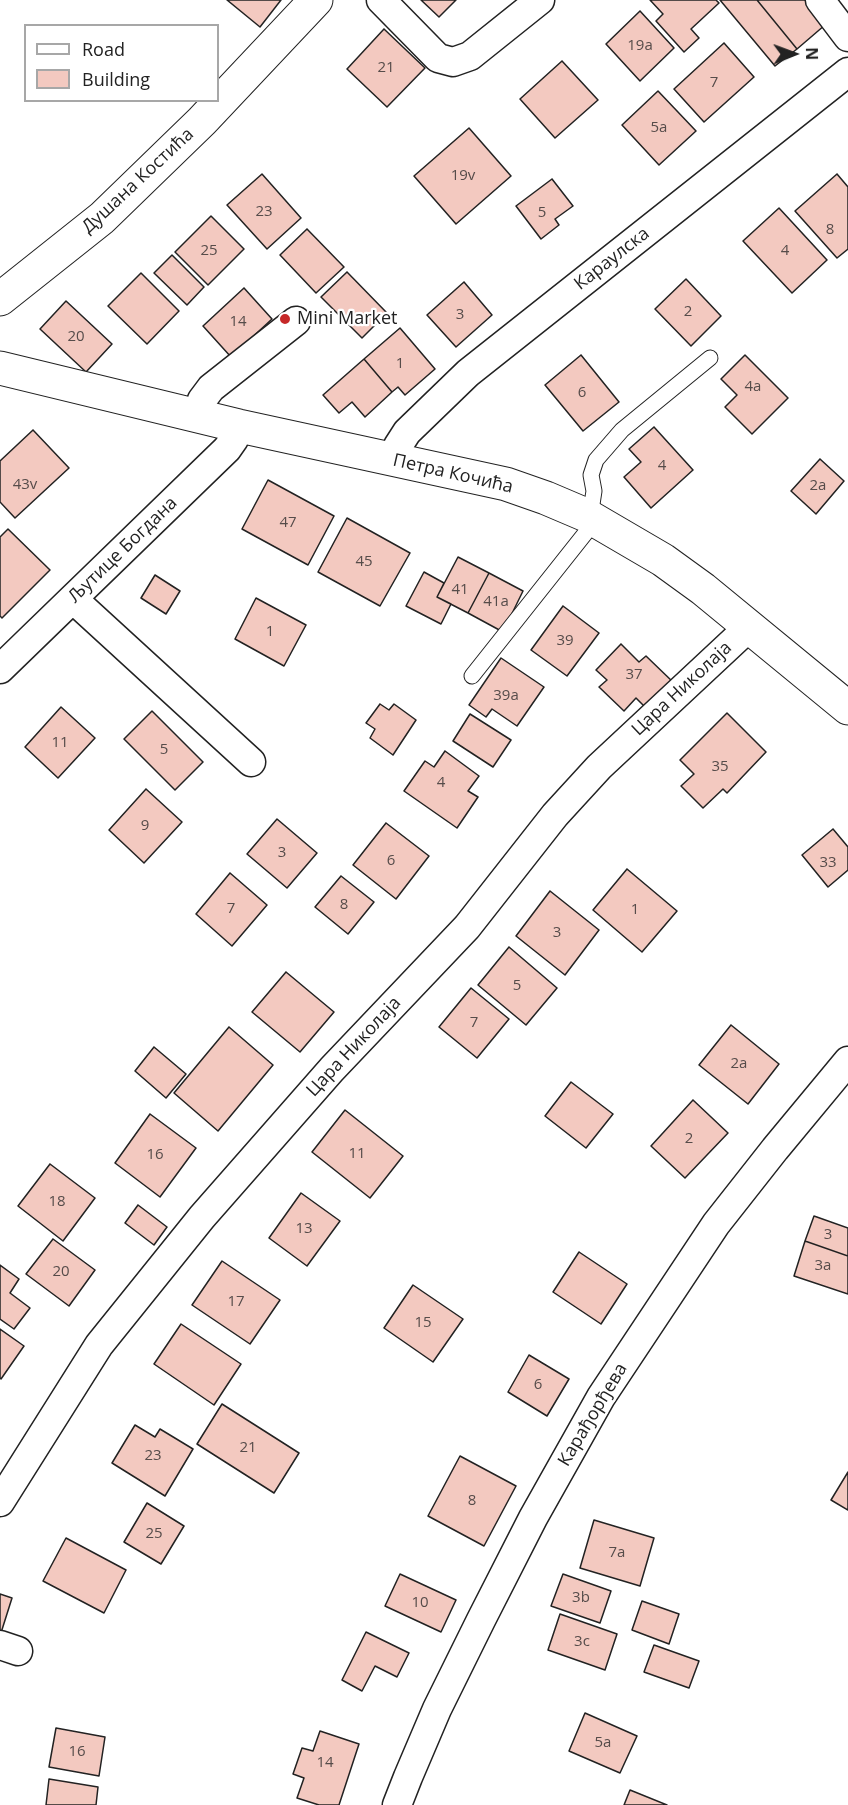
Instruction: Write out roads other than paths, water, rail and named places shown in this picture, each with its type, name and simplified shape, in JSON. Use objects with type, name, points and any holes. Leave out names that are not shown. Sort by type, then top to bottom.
[{"type":"street","name":"Душана Костића","points":[[0,299],[102,218],[202,121],[316,0]]},
{"type":"street","points":[[381,0],[438,58],[453,63],[470,56],[540,0]]},
{"type":"street","points":[[820,0],[848,37]]},
{"type":"street","name":"Караулска","points":[[395,460],[398,446],[406,432],[468,373],[848,72]]},
{"type":"street","points":[[197,415],[202,400],[211,388],[296,321]]},
{"type":"street","name":"Петра Кочића","points":[[0,368],[239,426],[506,484],[546,498],[591,518],[663,560],[703,589],[848,708]]},
{"type":"street","name":"Љутице Богдана","points":[[0,669],[227,449],[239,426]]},
{"type":"street","points":[[73,599],[251,762]]},
{"type":"street","name":"Цара Николаја","points":[[0,1502],[99,1345],[202,1217],[332,1069],[467,927],[555,814],[599,767],[749,627]]},
{"type":"street","name":"Карађорђева","points":[[397,1805],[433,1719],[476,1630],[533,1518],[601,1397],[716,1224],[848,1061]]},
{"type":"lane","points":[[472,676],[591,518],[594,490],[591,475],[596,460],[622,430],[711,358]]},
{"type":"place","name":"Mini Market","points":[[285,319]]}]
